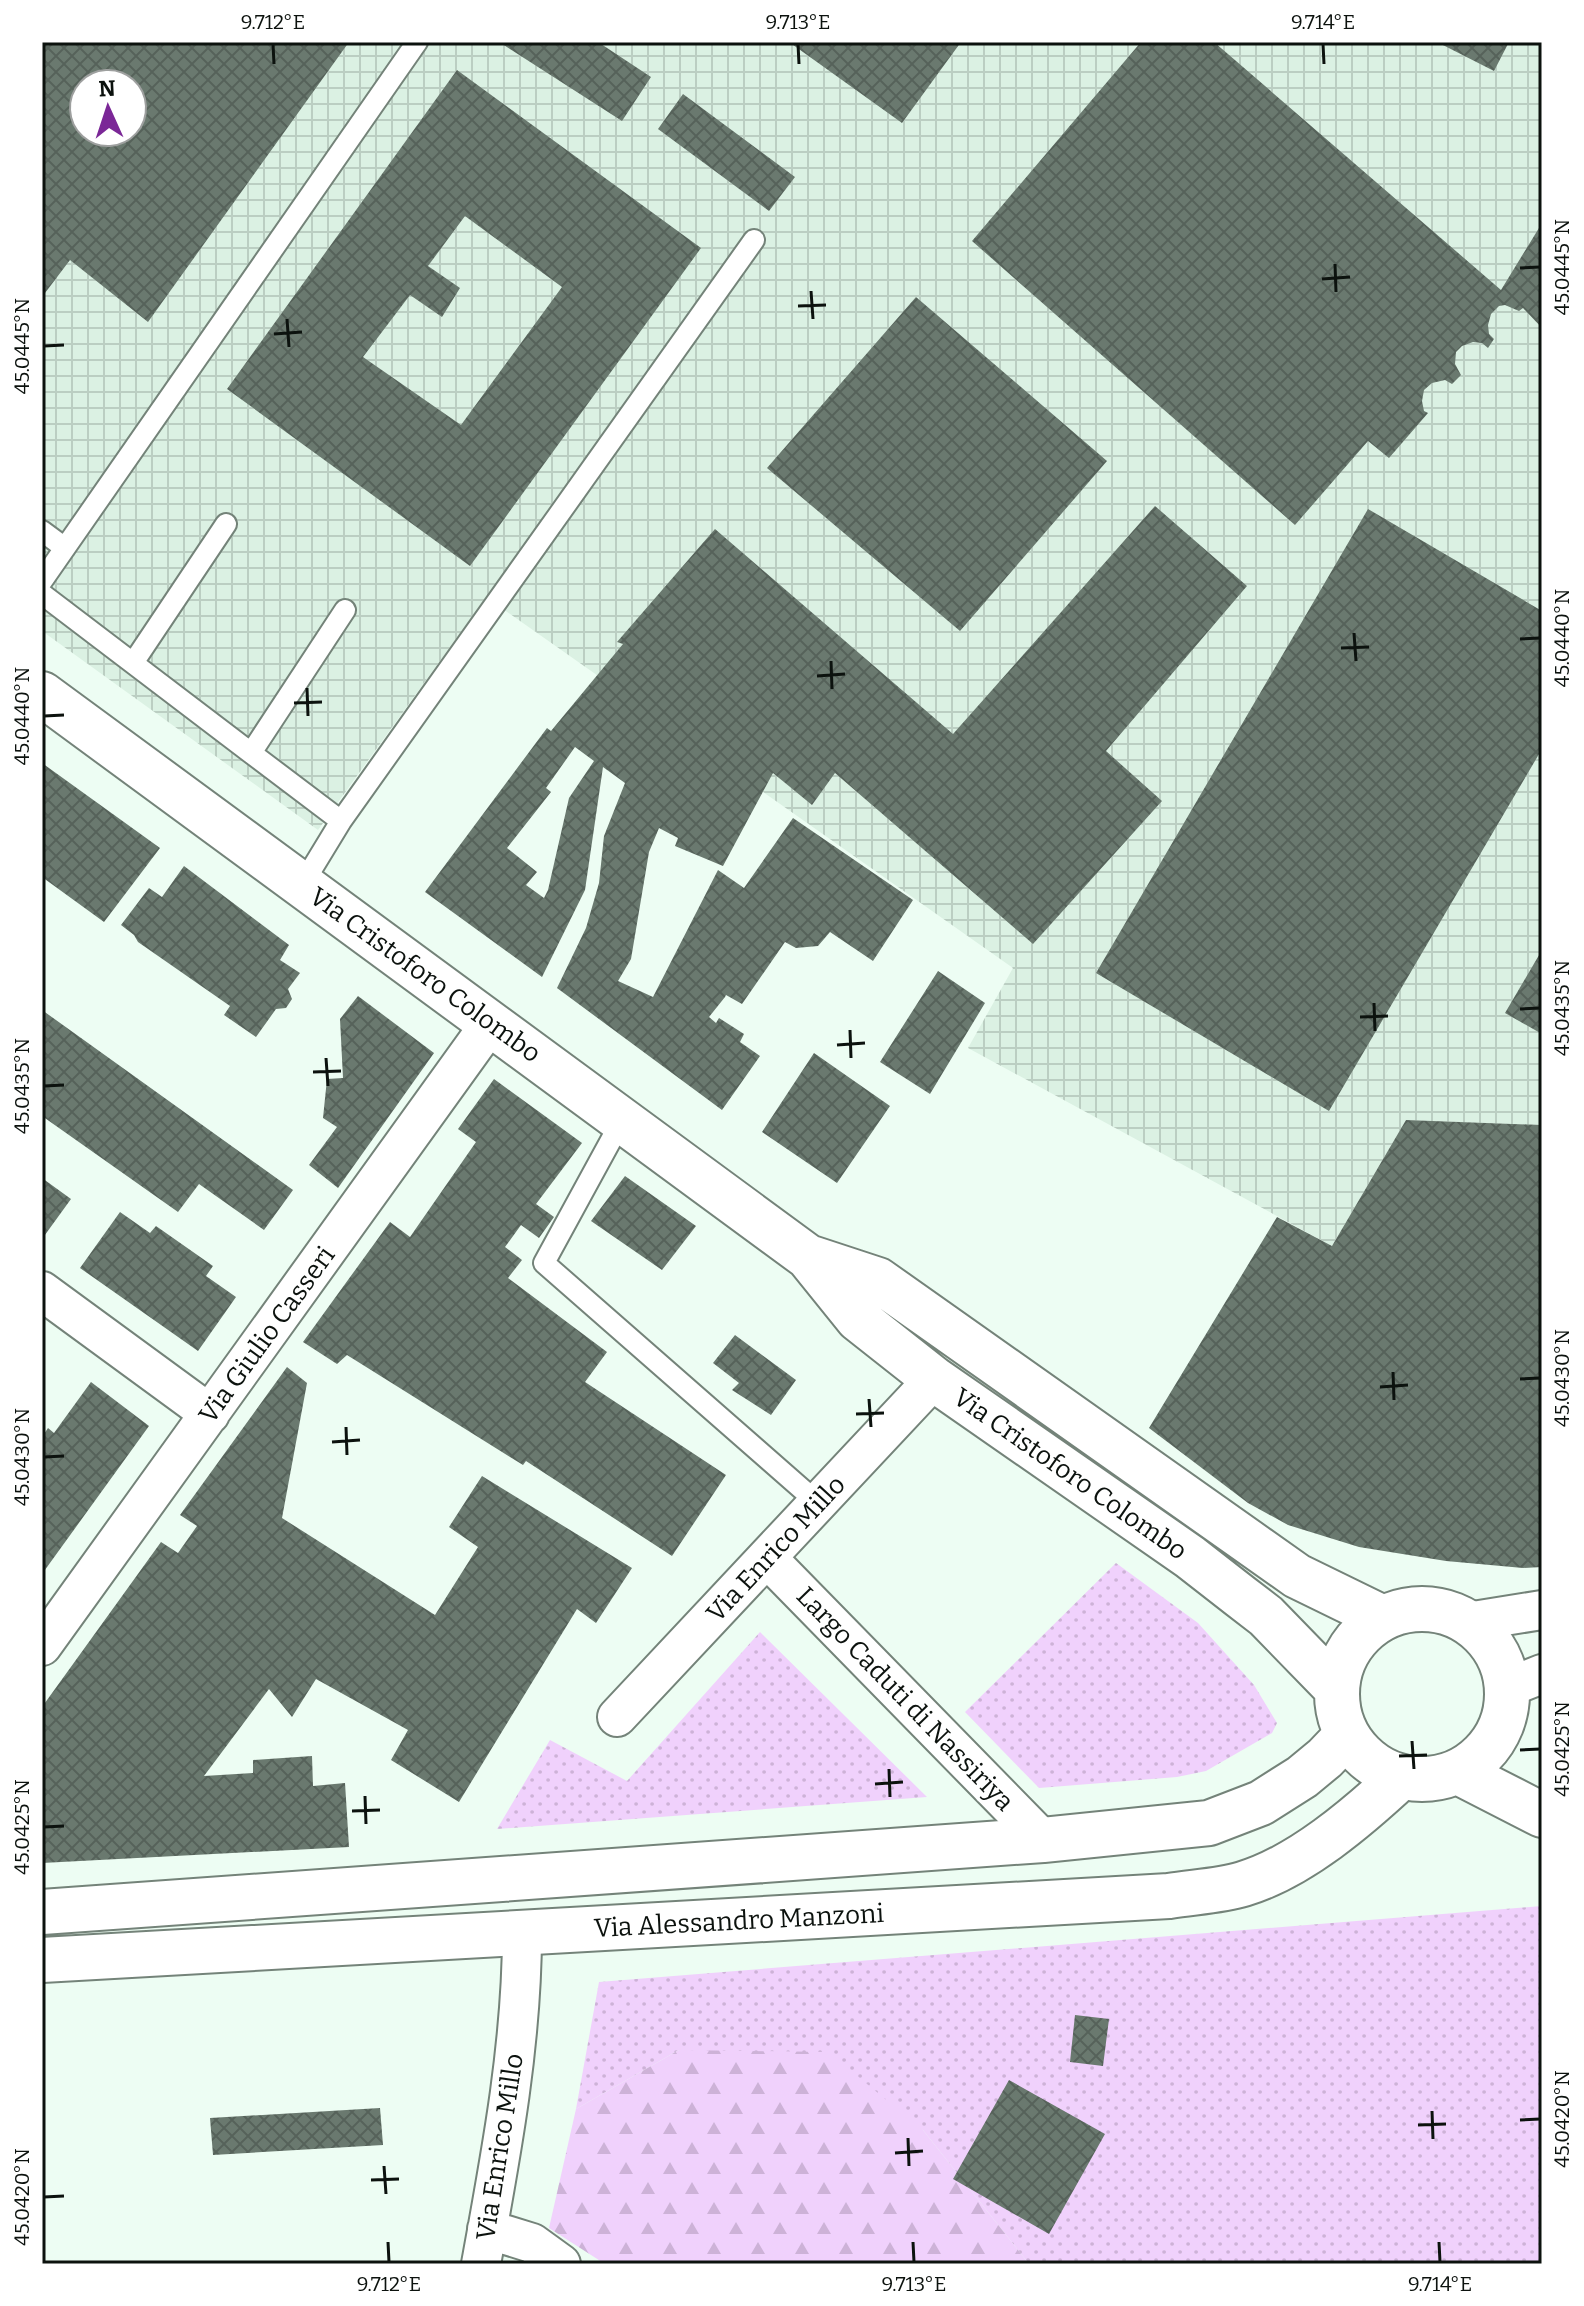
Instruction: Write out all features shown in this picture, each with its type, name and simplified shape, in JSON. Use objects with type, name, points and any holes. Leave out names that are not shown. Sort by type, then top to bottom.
[{"type":"main road","name":"Via Cristoforo Colombo","points":[[42,694],[808,1257],[858,1319],[934,1379],[1266,1616],[1336,1688]]},
{"type":"main road","name":"Via Cristoforo Colombo","points":[[808,1257],[878,1280],[1297,1576],[1383,1618]]},
{"type":"main road","points":[[1411,1610],[1441,1611],[1467,1622],[1486,1637],[1525,1696],[1482,1755],[1458,1772],[1430,1779],[1401,1777],[1379,1768],[1360,1754],[1340,1720],[1336,1688],[1343,1660],[1360,1635],[1383,1618],[1411,1610]]},
{"type":"main road","points":[[42,1912],[1043,1840],[1209,1823],[1237,1814],[1302,1777],[1347,1735]]},
{"type":"main road","points":[[1458,1772],[1542,1815]]},
{"type":"main road","name":"Via Alessandro Manzoni","points":[[42,1960],[439,1935],[522,1933],[1169,1896],[1243,1884],[1288,1863],[1363,1812],[1401,1777]]},
{"type":"street","name":"Via Giulio Casseri","points":[[42,1646],[490,1024]]},
{"type":"street","points":[[42,1291],[210,1414]]},
{"type":"street","name":"Via Enrico Millo","points":[[617,1717],[934,1379]]},
{"type":"street","name":"Largo Caduti di Nassiriya","points":[[767,1558],[1043,1840]]},
{"type":"street","points":[[1467,1622],[1542,1610]]},
{"type":"street","name":"Via Enrico Millo","points":[[484,2246],[517,2032],[522,1933]]},
{"type":"street","points":[[484,2246],[532,2243],[561,2264]]},
{"type":"lane","points":[[42,581],[417,42]]},
{"type":"lane","points":[[302,885],[341,821],[754,240]]},
{"type":"lane","points":[[133,663],[226,524]]},
{"type":"lane","points":[[42,531],[65,548]]},
{"type":"lane","points":[[42,594],[341,821]]},
{"type":"lane","points":[[251,753],[345,610]]},
{"type":"lane","points":[[622,1120],[544,1263],[819,1504]]},
{"type":"shaded area","points":[[42,42],[1542,42],[1542,1125],[1406,1120],[1332,1246],[968,1048],[1013,968],[486,597],[318,830],[42,631]]},
{"type":"green space","points":[[1116,1563],[1198,1623],[1254,1685],[1277,1723],[1272,1733],[1206,1771],[1177,1777],[1039,1788],[965,1712]]},
{"type":"green space","points":[[760,1632],[927,1797],[497,1829],[550,1740],[627,1781]]},
{"type":"green space","points":[[1542,1906],[1542,2264],[1029,2264],[923,2130],[679,2050],[576,2109],[599,1982]]},
{"type":"green space","points":[[679,2050],[828,2052],[923,2130],[1029,2264],[605,2264],[549,2228],[576,2109]]},
{"type":"building","points":[[42,42],[349,42],[148,322],[70,260],[42,297]]},
{"type":"building","points":[[499,42],[598,42],[651,77],[622,121]]},
{"type":"building","points":[[789,42],[961,42],[902,123]]},
{"type":"building","points":[[1141,42],[1214,42],[1501,290],[1542,223],[1542,328],[1523,308],[1519,311],[1505,305],[1499,306],[1491,314],[1488,325],[1489,334],[1494,339],[1488,348],[1482,343],[1473,342],[1456,352],[1455,364],[1461,375],[1452,384],[1445,380],[1432,383],[1424,390],[1422,401],[1424,411],[1428,413],[1389,458],[1368,441],[1295,525],[972,241]]},
{"type":"building","points":[[1437,42],[1509,42],[1494,71]]},
{"type":"building","points":[[457,70],[701,248],[470,566],[227,389]],"holes":[[[465,216],[562,287],[461,425],[363,357],[410,295],[442,317],[460,288],[428,266]]]},
{"type":"building","points":[[683,94],[795,177],[769,211],[658,129]]},
{"type":"building","points":[[916,297],[1107,461],[960,631],[767,468]]},
{"type":"building","points":[[1155,506],[1247,586],[1106,751],[1162,801],[1033,944],[835,773],[812,805],[773,773],[723,866],[675,846],[678,838],[659,828],[649,852],[631,959],[618,981],[653,997],[718,870],[744,888],[793,818],[913,900],[873,961],[830,932],[818,946],[796,948],[785,942],[742,1004],[726,995],[709,1017],[716,1023],[719,1018],[744,1034],[740,1042],[760,1056],[722,1110],[557,988],[586,928],[599,883],[604,836],[625,783],[603,767],[585,890],[542,977],[425,892],[547,728],[551,731],[623,644],[617,642],[715,529],[953,734]],"holes":[[[575,747],[594,761],[569,798],[544,898],[526,885],[537,872],[507,848],[551,792],[546,788]]]},
{"type":"building","points":[[1368,509],[1542,611],[1542,749],[1329,1111],[1096,973]]},
{"type":"building","points":[[42,763],[160,848],[104,922],[42,877]]},
{"type":"building","points":[[184,866],[289,945],[280,960],[300,973],[288,989],[292,999],[286,1008],[276,1009],[256,1037],[224,1015],[230,1006],[138,942],[121,925],[149,888],[162,897]]},
{"type":"building","points":[[1542,950],[1542,1034],[1505,1013]]},
{"type":"building","points":[[938,971],[985,1003],[930,1094],[880,1062]]},
{"type":"building","points":[[358,996],[434,1053],[338,1188],[309,1165],[337,1127],[323,1118],[327,1079],[343,1078],[340,1019]]},
{"type":"building","points":[[42,1010],[293,1190],[264,1230],[199,1184],[178,1212],[42,1116]]},
{"type":"building","points":[[814,1053],[890,1106],[837,1183],[762,1132]]},
{"type":"building","points":[[494,1079],[582,1143],[536,1204],[554,1217],[539,1238],[521,1225],[505,1247],[522,1260],[508,1278],[607,1352],[585,1382],[726,1475],[672,1556],[526,1461],[523,1465],[347,1355],[337,1364],[303,1342],[390,1222],[410,1237],[476,1142],[458,1129]]},
{"type":"building","points":[[1406,1120],[1542,1125],[1542,1567],[1446,1561],[1359,1547],[1288,1525],[1248,1503],[1149,1428],[1277,1217],[1332,1246]]},
{"type":"building","points":[[625,1176],[696,1226],[662,1270],[591,1221]]},
{"type":"building","points":[[42,1178],[71,1199],[42,1239]]},
{"type":"building","points":[[120,1212],[150,1233],[156,1226],[213,1266],[206,1276],[236,1297],[198,1351],[80,1268]]},
{"type":"building","points":[[735,1335],[796,1380],[771,1415],[732,1390],[739,1383],[713,1363]]},
{"type":"building","points":[[287,1367],[307,1383],[282,1518],[435,1615],[478,1547],[449,1527],[482,1476],[632,1568],[596,1623],[577,1609],[459,1802],[391,1760],[408,1730],[316,1679],[292,1717],[269,1689],[204,1776],[253,1773],[253,1760],[312,1756],[313,1786],[345,1783],[349,1847],[42,1863],[42,1707],[161,1542],[178,1553],[197,1526],[180,1515]]},
{"type":"building","points":[[91,1382],[149,1426],[42,1574],[42,1437],[48,1428],[54,1433]]},
{"type":"building","points":[[1075,2015],[1109,2019],[1103,2066],[1070,2062]]},
{"type":"building","points":[[1009,2080],[1105,2134],[1049,2234],[953,2179]]},
{"type":"building","points":[[380,2108],[383,2145],[213,2155],[210,2118]]}]
